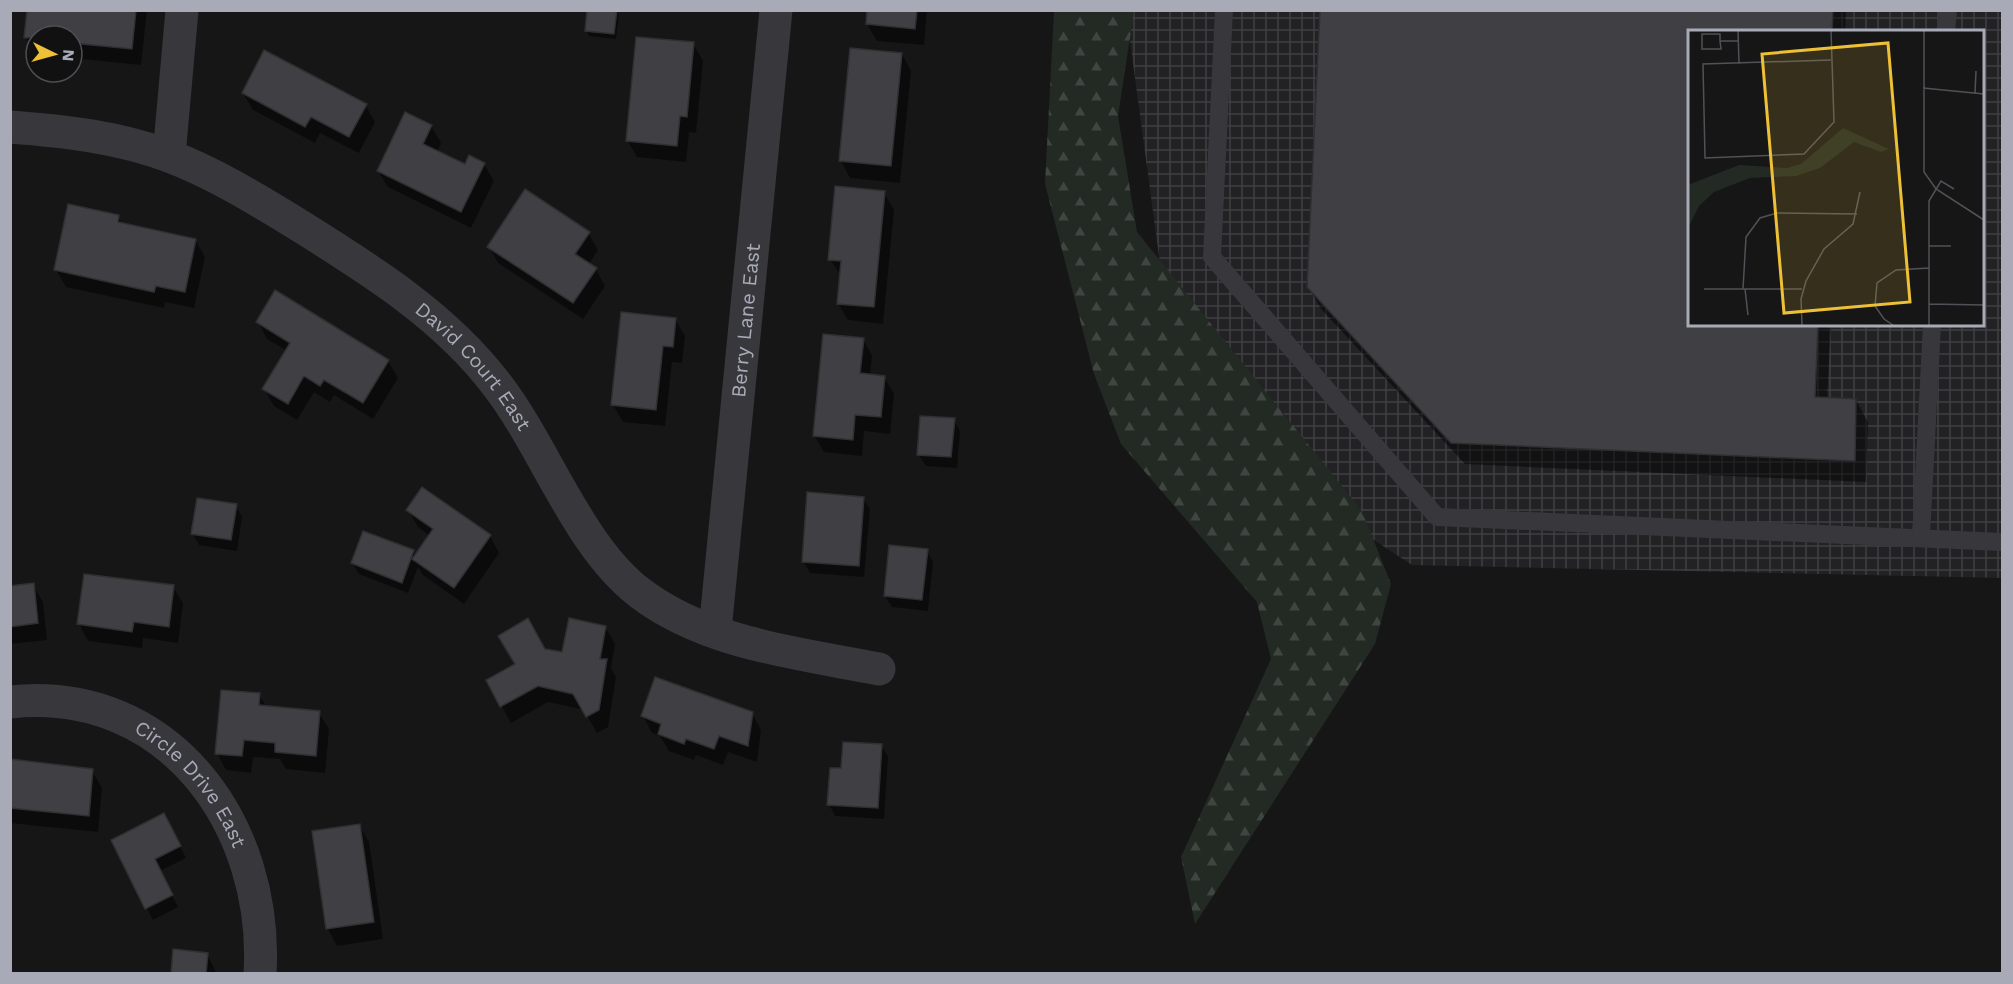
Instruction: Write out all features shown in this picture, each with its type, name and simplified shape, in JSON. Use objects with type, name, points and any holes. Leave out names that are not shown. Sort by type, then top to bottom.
[{"type":"street","points":[[169,156],[183,10]]},
{"type":"street","name":"Berry Lane East","points":[[714,632],[776,10]]},
{"type":"street","name":"David Court East","points":[[10,127],[92,136],[169,156],[233,187],[320,238],[401,293],[443,326],[497,385],[580,521],[618,572],[639,592],[663,608],[714,632],[792,652],[879,669]]},
{"type":"street","name":"Circle Drive East","points":[[10,702],[45,701],[71,704],[120,717],[140,725],[178,755],[226,814],[242,852],[257,897],[260,974]]},
{"type":"lane","points":[[1224,10],[1212,257],[1437,517],[1921,536],[2002,542]]},
{"type":"lane","points":[[1946,30],[1948,10]]},
{"type":"lane","points":[[1921,536],[1932,326]]},
{"type":"shaded area","points":[[1126,11],[2002,11],[2002,578],[1412,565],[1180,412]]},
{"type":"green space","points":[[1054,11],[1134,11],[1118,116],[1137,232],[1362,511],[1391,584],[1375,644],[1195,924],[1181,857],[1271,659],[1257,602],[1121,444],[1094,374],[1045,184]]},
{"type":"building","points":[[27,10],[136,10],[132,49],[84,44],[84,24],[26,24]]},
{"type":"building","points":[[587,10],[617,10],[614,34],[585,31]]},
{"type":"building","points":[[867,10],[917,10],[915,29],[866,24]]},
{"type":"building","points":[[1320,10],[1833,10],[1832,30],[1688,30],[1688,326],[1818,326],[1815,397],[1856,399],[1855,461],[1451,443],[1307,287]]},
{"type":"building","points":[[636,37],[694,42],[687,117],[680,116],[677,146],[626,141]]},
{"type":"building","points":[[850,48],[902,53],[891,166],[839,161]]},
{"type":"building","points":[[264,50],[367,104],[349,137],[311,117],[305,127],[242,93]]},
{"type":"building","points":[[405,112],[432,125],[423,144],[465,164],[469,155],[485,163],[461,212],[377,171]]},
{"type":"building","points":[[835,186],[885,191],[874,307],[837,304],[841,261],[828,260]]},
{"type":"building","points":[[525,189],[590,232],[575,254],[597,268],[573,303],[487,247]]},
{"type":"building","points":[[68,204],[119,215],[118,222],[196,239],[185,292],[156,286],[154,292],[54,270]]},
{"type":"building","points":[[275,290],[389,360],[363,403],[324,380],[320,386],[304,376],[288,404],[262,389],[290,343],[256,322]]},
{"type":"building","points":[[621,312],[676,318],[673,347],[663,346],[656,410],[611,405]]},
{"type":"building","points":[[823,334],[864,338],[860,373],[885,376],[881,417],[855,415],[853,440],[813,436]]},
{"type":"building","points":[[920,416],[955,418],[951,457],[917,455]]},
{"type":"building","points":[[422,487],[491,535],[454,588],[412,559],[433,529],[406,510]]},
{"type":"building","points":[[807,492],[864,497],[859,566],[802,562]]},
{"type":"building","points":[[197,498],[237,504],[231,540],[191,534]]},
{"type":"building","points":[[363,531],[414,550],[402,583],[351,563]]},
{"type":"building","points":[[889,545],[928,549],[922,600],[884,596]]},
{"type":"building","points":[[84,574],[174,585],[169,627],[134,622],[132,632],[77,624]]},
{"type":"building","points":[[34,583],[38,623],[10,627],[10,586]]},
{"type":"building","points":[[528,618],[545,649],[562,652],[569,618],[606,626],[600,659],[607,659],[599,710],[586,717],[573,694],[538,686],[500,707],[486,680],[515,664],[498,636]]},
{"type":"building","points":[[655,677],[753,712],[748,746],[719,736],[714,749],[686,739],[684,744],[658,734],[661,724],[641,716]]},
{"type":"building","points":[[221,690],[260,693],[259,705],[320,711],[316,756],[275,752],[275,743],[244,740],[242,756],[215,754]]},
{"type":"building","points":[[843,742],[882,744],[878,808],[827,805],[830,768],[841,768]]},
{"type":"building","points":[[10,759],[93,769],[89,816],[10,808]]},
{"type":"building","points":[[164,813],[181,846],[155,859],[173,895],[145,909],[111,840]]},
{"type":"building","points":[[360,824],[374,922],[326,929],[312,831]]},
{"type":"building","points":[[173,949],[208,953],[206,974],[171,974]]}]
